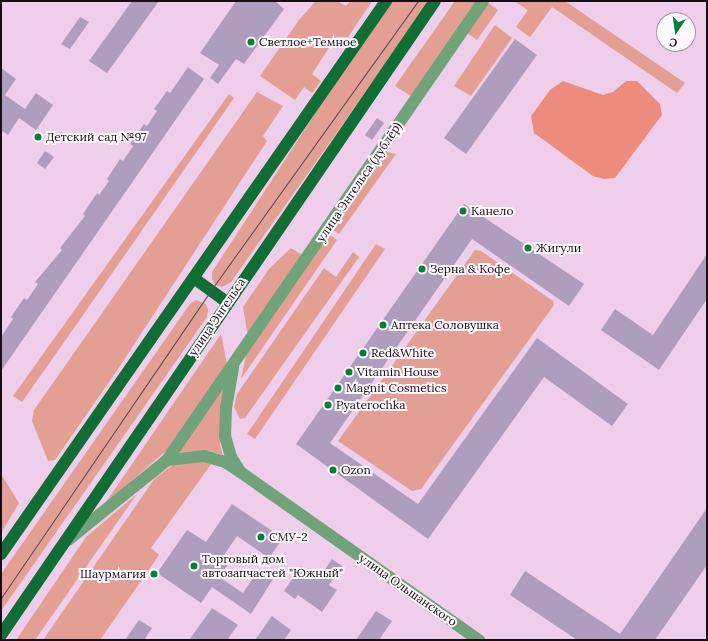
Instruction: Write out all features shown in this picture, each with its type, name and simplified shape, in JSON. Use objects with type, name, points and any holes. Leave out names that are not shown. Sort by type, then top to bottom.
[{"type":"main road","points":[[1,554],[195,279],[386,1]]},
{"type":"main road","name":"улица Энгельса","points":[[1,635],[66,542],[227,302],[435,1]]},
{"type":"main road","points":[[195,279],[227,302]]},
{"type":"street","name":"улица Энгельса (дублёр)","points":[[66,542],[167,460],[483,1]]},
{"type":"street","points":[[235,362],[226,408],[226,436],[231,457],[239,471]]},
{"type":"street","name":"улица Ольшанского","points":[[167,460],[204,456],[225,462],[478,640]]},
{"type":"shaded area","points":[[316,1],[341,1],[340,3],[346,6],[350,1],[372,1],[348,37],[336,37],[312,74],[321,81],[312,93],[304,87],[295,100],[260,76],[299,20]]},
{"type":"shaded area","points":[[392,1],[430,1],[231,282],[222,287],[215,285],[212,279],[212,272],[337,80]]},
{"type":"shaded area","points":[[455,1],[480,1],[414,98],[395,86]]},
{"type":"shaded area","points":[[514,1],[565,1],[685,83],[677,93],[552,7],[530,37],[516,27],[528,10]]},
{"type":"shaded area","points":[[487,2],[498,10],[477,40],[466,32]]},
{"type":"shaded area","points":[[495,25],[512,38],[471,96],[454,86]]},
{"type":"shaded area","points":[[563,81],[603,95],[613,92],[626,81],[637,81],[660,104],[662,115],[615,178],[604,179],[593,176],[534,133],[531,116],[550,90]]},
{"type":"shaded area","points":[[257,92],[283,106],[263,136],[267,141],[116,372],[55,460],[48,461],[32,421],[34,410]]},
{"type":"shaded area","points":[[229,94],[234,98],[22,402],[13,396]]},
{"type":"shaded area","points":[[382,151],[396,154],[339,234],[330,228]]},
{"type":"shaded area","points":[[327,233],[337,240],[241,379],[248,347]]},
{"type":"shaded area","points":[[376,244],[385,249],[255,439],[247,434]]},
{"type":"shaded area","points":[[291,248],[304,256],[248,337],[243,307],[269,269]]},
{"type":"shaded area","points":[[475,250],[481,251],[553,301],[554,305],[421,489],[412,491],[338,441]]},
{"type":"shaded area","points":[[353,252],[359,257],[245,418],[240,419],[234,407],[237,394],[324,268],[336,277]]},
{"type":"shaded area","points":[[196,300],[206,304],[208,310],[207,317],[1,611],[1,574],[190,304]]},
{"type":"shaded area","points":[[221,334],[227,364],[168,449],[104,505]]},
{"type":"shaded area","points":[[225,383],[220,445],[223,455],[209,451],[178,452]]},
{"type":"shaded area","points":[[214,460],[151,548],[159,555],[100,640],[43,640],[155,478],[174,464]]},
{"type":"shaded area","points":[[1,474],[19,503],[1,533]]},
{"type":"shaded area","points":[[137,494],[35,640],[16,640],[86,537]]},
{"type":"building","points":[[132,1],[159,1],[107,73],[89,61]]},
{"type":"building","points":[[236,1],[275,1],[284,9],[244,64],[236,59],[218,84],[210,78],[219,65],[200,53]]},
{"type":"building","points":[[80,17],[89,22],[70,49],[61,44]]},
{"type":"building","points":[[515,39],[537,55],[466,154],[444,138]]},
{"type":"building","points":[[188,67],[204,79],[1,371],[1,337],[13,319],[11,317],[24,298],[27,300],[38,284],[35,282],[62,250],[60,248],[85,216],[83,214],[97,193],[99,195],[109,181],[107,179],[120,159],[123,161],[133,146],[130,144],[144,124],[147,126],[157,111],[154,109],[167,91],[170,93]]},
{"type":"building","points":[[1,68],[16,79],[5,95],[25,109],[36,93],[53,105],[36,130],[19,118],[8,135],[1,130]]},
{"type":"building","points":[[377,118],[384,123],[372,140],[365,135]]},
{"type":"building","points":[[45,151],[54,157],[45,169],[37,163]]},
{"type":"building","points":[[464,204],[584,284],[569,306],[472,239],[330,443],[418,504],[537,338],[628,404],[612,426],[544,377],[428,539],[296,444]]},
{"type":"building","points":[[707,254],[707,299],[659,370],[601,330],[615,309],[653,335]]},
{"type":"building","points":[[232,504],[283,538],[269,558],[237,536],[224,555],[231,560],[219,577],[243,593],[259,569],[273,579],[251,614],[212,587],[201,603],[157,573],[187,530],[206,542]]},
{"type":"building","points":[[707,508],[707,565],[655,640],[577,640],[510,595],[525,571],[620,634]]},
{"type":"building","points":[[332,559],[342,566],[329,585],[337,590],[322,612],[298,595],[295,599],[284,591],[301,566],[319,578]]},
{"type":"building","points":[[212,608],[238,625],[227,640],[189,640]]},
{"type":"building","points":[[376,611],[392,621],[379,640],[356,640]]},
{"type":"building","points":[[272,616],[291,630],[284,640],[255,640]]},
{"type":"building","points":[[139,620],[152,628],[144,640],[125,640]]},
{"type":"tram line","points":[[1,598],[211,290],[418,1]]},
{"type":"place","name":"Светлое+Темное","points":[[251,42]]},
{"type":"place","name":"Детский сад №97","points":[[38,137]]},
{"type":"place","name":"Канело","points":[[463,211]]},
{"type":"place","name":"Жигули","points":[[528,248]]},
{"type":"place","name":"Зерна & Кофе","points":[[422,269]]},
{"type":"place","name":"Аптека Соловушка","points":[[383,325]]},
{"type":"place","name":"Red&White","points":[[363,353]]},
{"type":"place","name":"Vitamin House","points":[[349,372]]},
{"type":"place","name":"Magnit Cosmetics","points":[[338,388]]},
{"type":"place","name":"Pyaterochka","points":[[328,405]]},
{"type":"place","name":"Ozon","points":[[333,470]]},
{"type":"place","name":"СМУ-2","points":[[261,537]]},
{"type":"place","name":"Торговый дом автозапчастей \"Южный\"","points":[[194,566]]},
{"type":"place","name":"Шаурмагия","points":[[154,574]]}]
